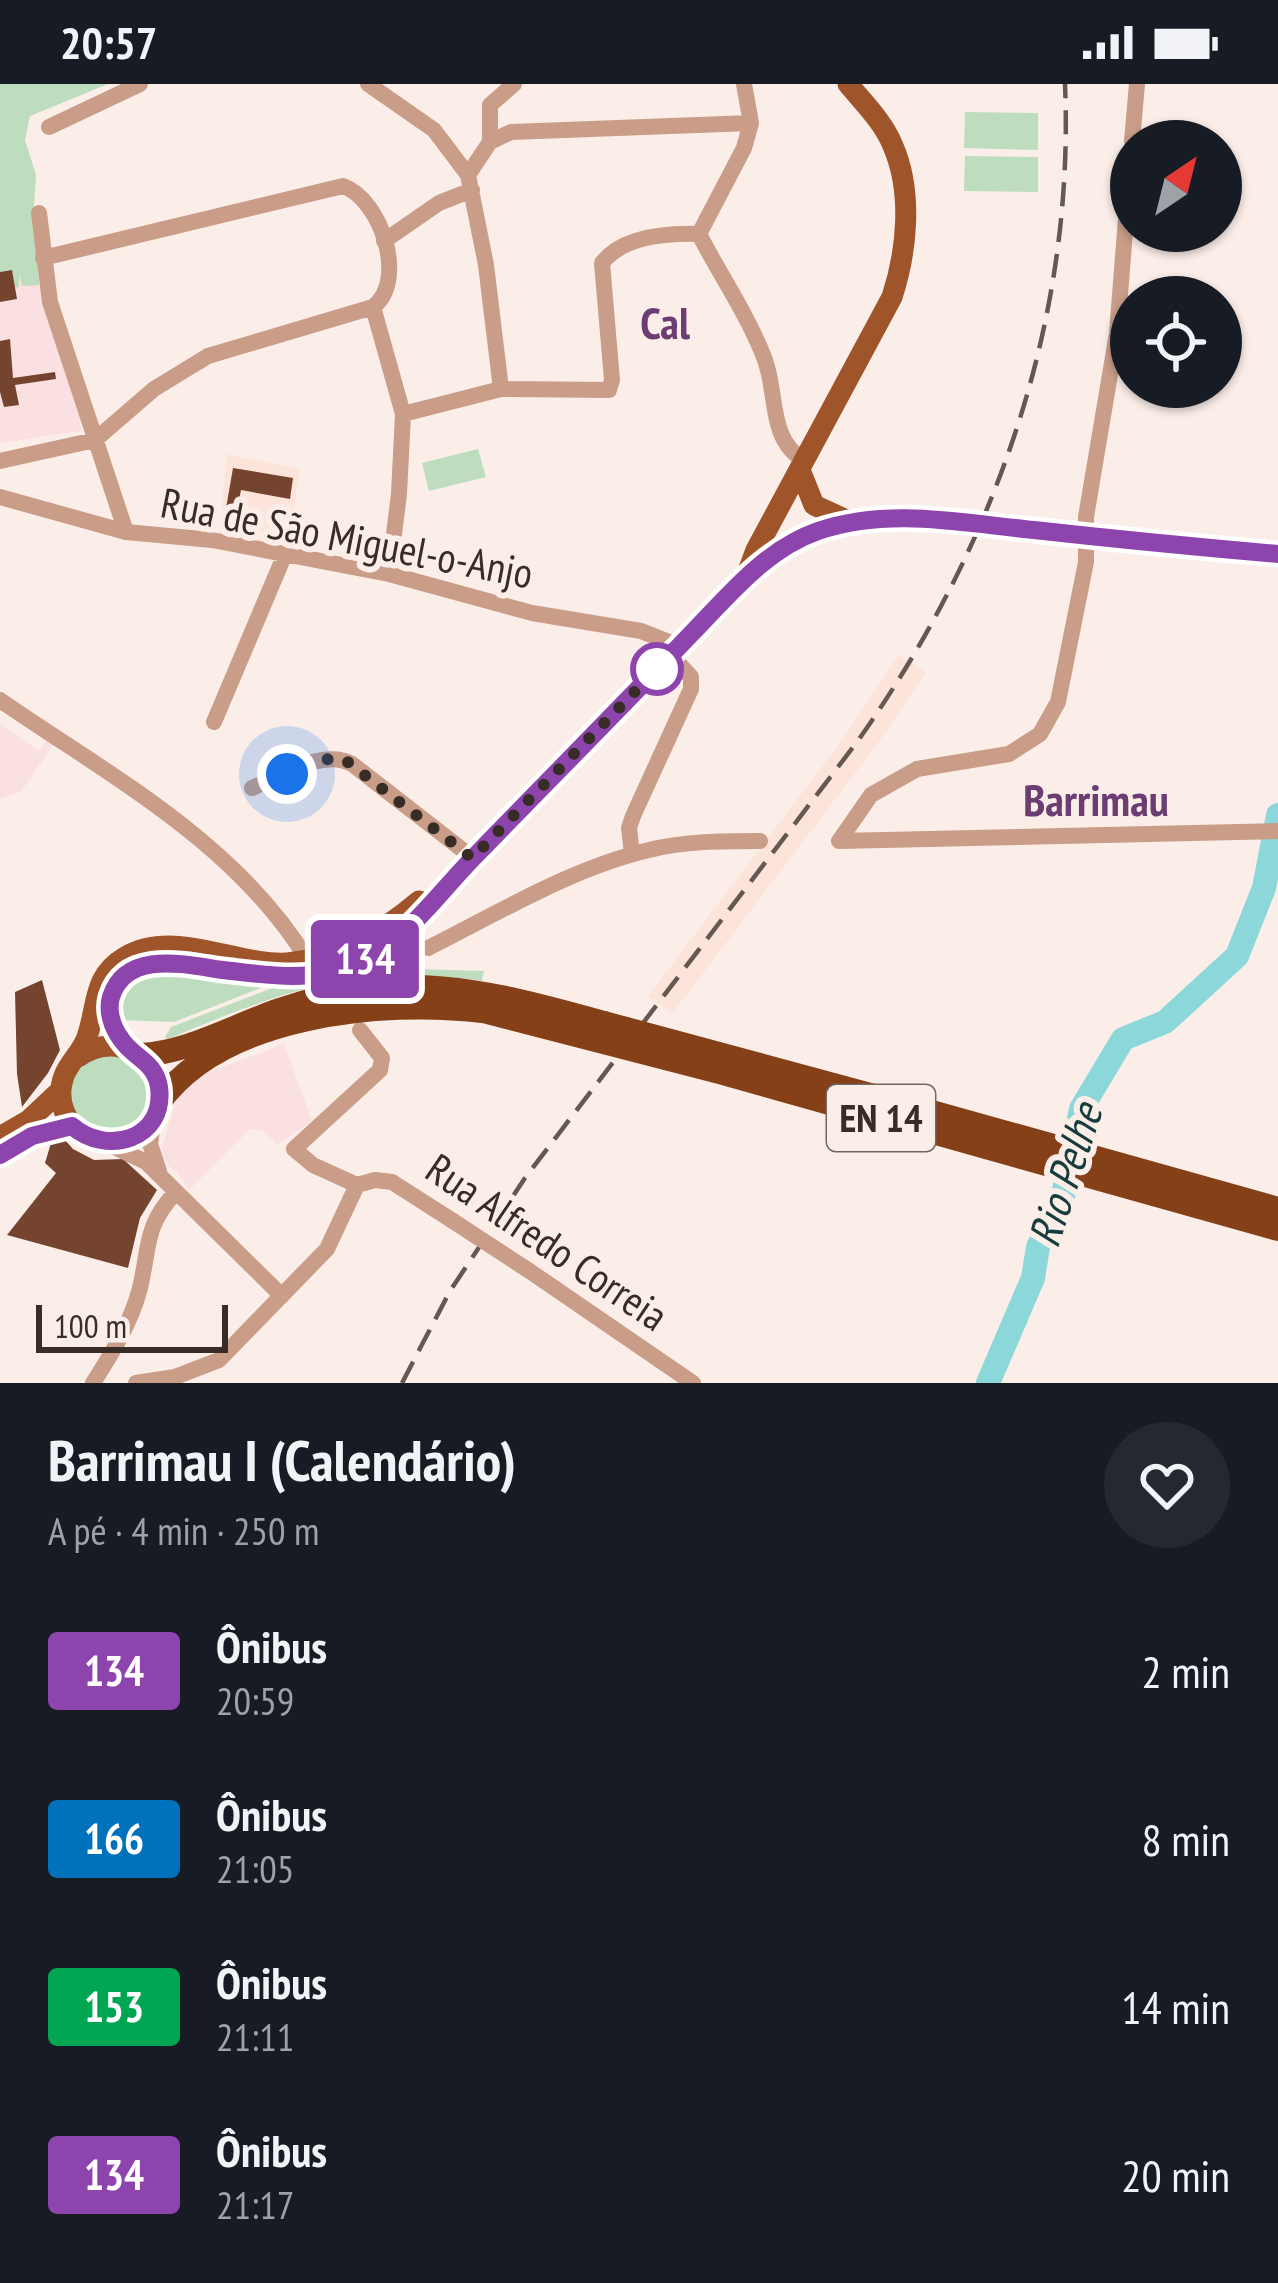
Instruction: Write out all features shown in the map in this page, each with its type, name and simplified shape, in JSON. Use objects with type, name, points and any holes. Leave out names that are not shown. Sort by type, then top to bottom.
[{"type":"highway","name":"EN 14","points":[[134,1052],[170,1051],[278,1010],[340,993],[404,985],[486,1002],[1278,1209]]},
{"type":"highway","name":"EN 14","points":[[156,1110],[176,1080],[193,1067],[303,1019],[389,1005],[486,1002],[1278,1229]]},
{"type":"main road","points":[[746,578],[901,272],[905,225],[899,163],[888,135],[848,84]]},
{"type":"main road","points":[[796,541],[807,494],[803,466]]},
{"type":"main road","points":[[807,494],[814,505],[854,523]]},
{"type":"main road","points":[[777,510],[778,532],[796,541]]},
{"type":"main road","points":[[106,1143],[72,1126],[61,1103],[61,1090],[88,1035],[100,982],[110,968],[127,956],[170,947],[327,974],[371,957],[409,929],[467,863],[746,578],[796,541],[887,518],[1278,554]]},
{"type":"main road","points":[[156,1110],[158,1082],[115,1030],[110,1002],[122,978],[134,969],[174,963],[289,965]]},
{"type":"main road","name":"EN 14","points":[[78,1057],[101,1046],[134,1052]]},
{"type":"main road","points":[[0,1137],[29,1120],[61,1090]]},
{"type":"main road","name":"EN 14","points":[[106,1143],[134,1137],[156,1110]]},
{"type":"main road","points":[[0,1155],[32,1136],[72,1126]]},
{"type":"street","points":[[49,127],[140,84]]},
{"type":"street","points":[[368,84],[434,130],[470,183],[501,389]]},
{"type":"street","points":[[384,241],[470,183],[490,142],[490,105],[514,84]]},
{"type":"street","points":[[699,234],[744,148],[751,123],[743,84]]},
{"type":"street","points":[[1134,120],[1137,84]]},
{"type":"street","points":[[490,142],[511,132],[751,123]]},
{"type":"street","points":[[0,461],[95,440],[154,389],[208,356],[373,307],[381,301],[388,280],[384,241],[359,194],[334,186],[43,258]]},
{"type":"street","points":[[40,213],[50,302],[126,532]]},
{"type":"street","points":[[699,234],[765,361],[778,430],[803,466]]},
{"type":"street","points":[[403,414],[501,389],[609,390],[602,263],[618,248],[651,237],[699,234]]},
{"type":"street","points":[[1123,252],[1118,321],[1085,536],[1086,562],[1058,702],[1040,734],[1009,754],[917,769],[871,795],[838,841],[1270,831]]},
{"type":"street","points":[[373,307],[403,414],[388,574]]},
{"type":"street","name":"Rua de São Miguel-o-Anjo","points":[[0,497],[126,532],[212,539],[388,574],[532,613],[641,631],[675,651]]},
{"type":"street","points":[[94,524],[108,516],[115,503]]},
{"type":"street","points":[[214,722],[285,554]]},
{"type":"street","points":[[632,854],[629,828],[633,816],[691,689],[691,677],[675,651]]},
{"type":"street","points":[[0,700],[204,841],[237,869],[271,909],[289,965]]},
{"type":"street","points":[[252,788],[338,758],[352,764],[467,863]]},
{"type":"street","points":[[428,948],[581,873],[632,854],[695,842],[760,841]]},
{"type":"street","points":[[271,909],[289,965]]},
{"type":"street","name":"Rua Alfredo Correia","points":[[360,1030],[382,1058],[380,1070],[294,1150],[313,1165],[357,1185],[392,1182],[693,1383]]},
{"type":"street","points":[[156,1110],[150,1144],[161,1178]]},
{"type":"street","points":[[106,1143],[146,1162],[282,1296]]},
{"type":"street","points":[[136,1383],[175,1377],[219,1360],[327,1249],[357,1185]]},
{"type":"street","points":[[93,1383],[120,1341],[133,1306],[148,1231],[176,1192]]},
{"type":"shaded area","points":[[38,261],[81,431],[0,443],[0,269]]},
{"type":"shaded area","points":[[227,454],[300,469],[288,548],[219,534]]},
{"type":"shaded area","points":[[899,655],[926,672],[881,739],[672,1014],[648,996],[840,743]]},
{"type":"shaded area","points":[[0,724],[39,751],[47,740],[53,745],[21,792],[0,799]]},
{"type":"shaded area","points":[[284,1044],[312,1121],[277,1145],[263,1131],[250,1129],[189,1190],[167,1165],[161,1149],[176,1101],[209,1072]]},
{"type":"green space","points":[[0,84],[108,84],[30,116],[25,140],[36,175],[39,285],[22,286],[19,274],[15,288],[12,271],[0,272]]},
{"type":"green space","points":[[965,112],[1038,113],[1038,150],[964,148]]},
{"type":"green space","points":[[965,156],[1038,157],[1038,192],[964,191]]},
{"type":"green space","points":[[478,449],[486,477],[429,491],[422,463]]},
{"type":"green space","points":[[379,960],[384,968],[484,971],[482,981],[396,976],[320,986],[165,1037],[171,1027],[272,988]]},
{"type":"green space","points":[[178,973],[268,985],[174,1022],[120,1020],[120,995],[144,974]]},
{"type":"green space","points":[[110,1054],[138,1066],[150,1094],[138,1122],[110,1134],[82,1122],[70,1094],[82,1066]]},
{"type":"building","points":[[12,270],[17,299],[0,302],[0,272]]},
{"type":"building","points":[[10,339],[13,378],[55,372],[56,379],[15,385],[19,405],[4,407],[0,341]]},
{"type":"building","points":[[233,468],[293,478],[290,499],[241,490],[236,516],[225,514]]},
{"type":"building","points":[[42,980],[60,1050],[22,1107],[15,992]]},
{"type":"building","points":[[65,1140],[94,1160],[123,1159],[157,1190],[140,1218],[128,1268],[7,1235],[56,1173],[45,1163],[51,1143]]},
{"type":"waterway","name":"Rio Pelhe","points":[[988,1383],[1033,1278],[1038,1247],[1062,1200],[1081,1109],[1123,1039],[1165,1022],[1237,956],[1264,888],[1278,815]]},
{"type":"railway","points":[[402,1383],[450,1291],[525,1178],[857,742],[949,591],[986,512],[1040,346],[1065,173],[1065,84]]},
{"type":"bus line","name":"134","points":[[0,1155],[32,1136],[72,1126],[94,1141],[121,1142],[146,1128],[154,1117],[159,1093],[154,1072],[120,1039],[110,1012],[114,990],[134,969],[174,963],[305,977],[350,966],[390,944],[746,578],[805,536],[854,523],[918,518],[1278,554]]},
{"type":"district","name":"Cal","points":[[665,323]]},
{"type":"district","name":"Barrimau","points":[[1096,800]]},
{"type":"route","points":[[287,774],[322,760],[345,760],[472,858],[657,669]]}]
